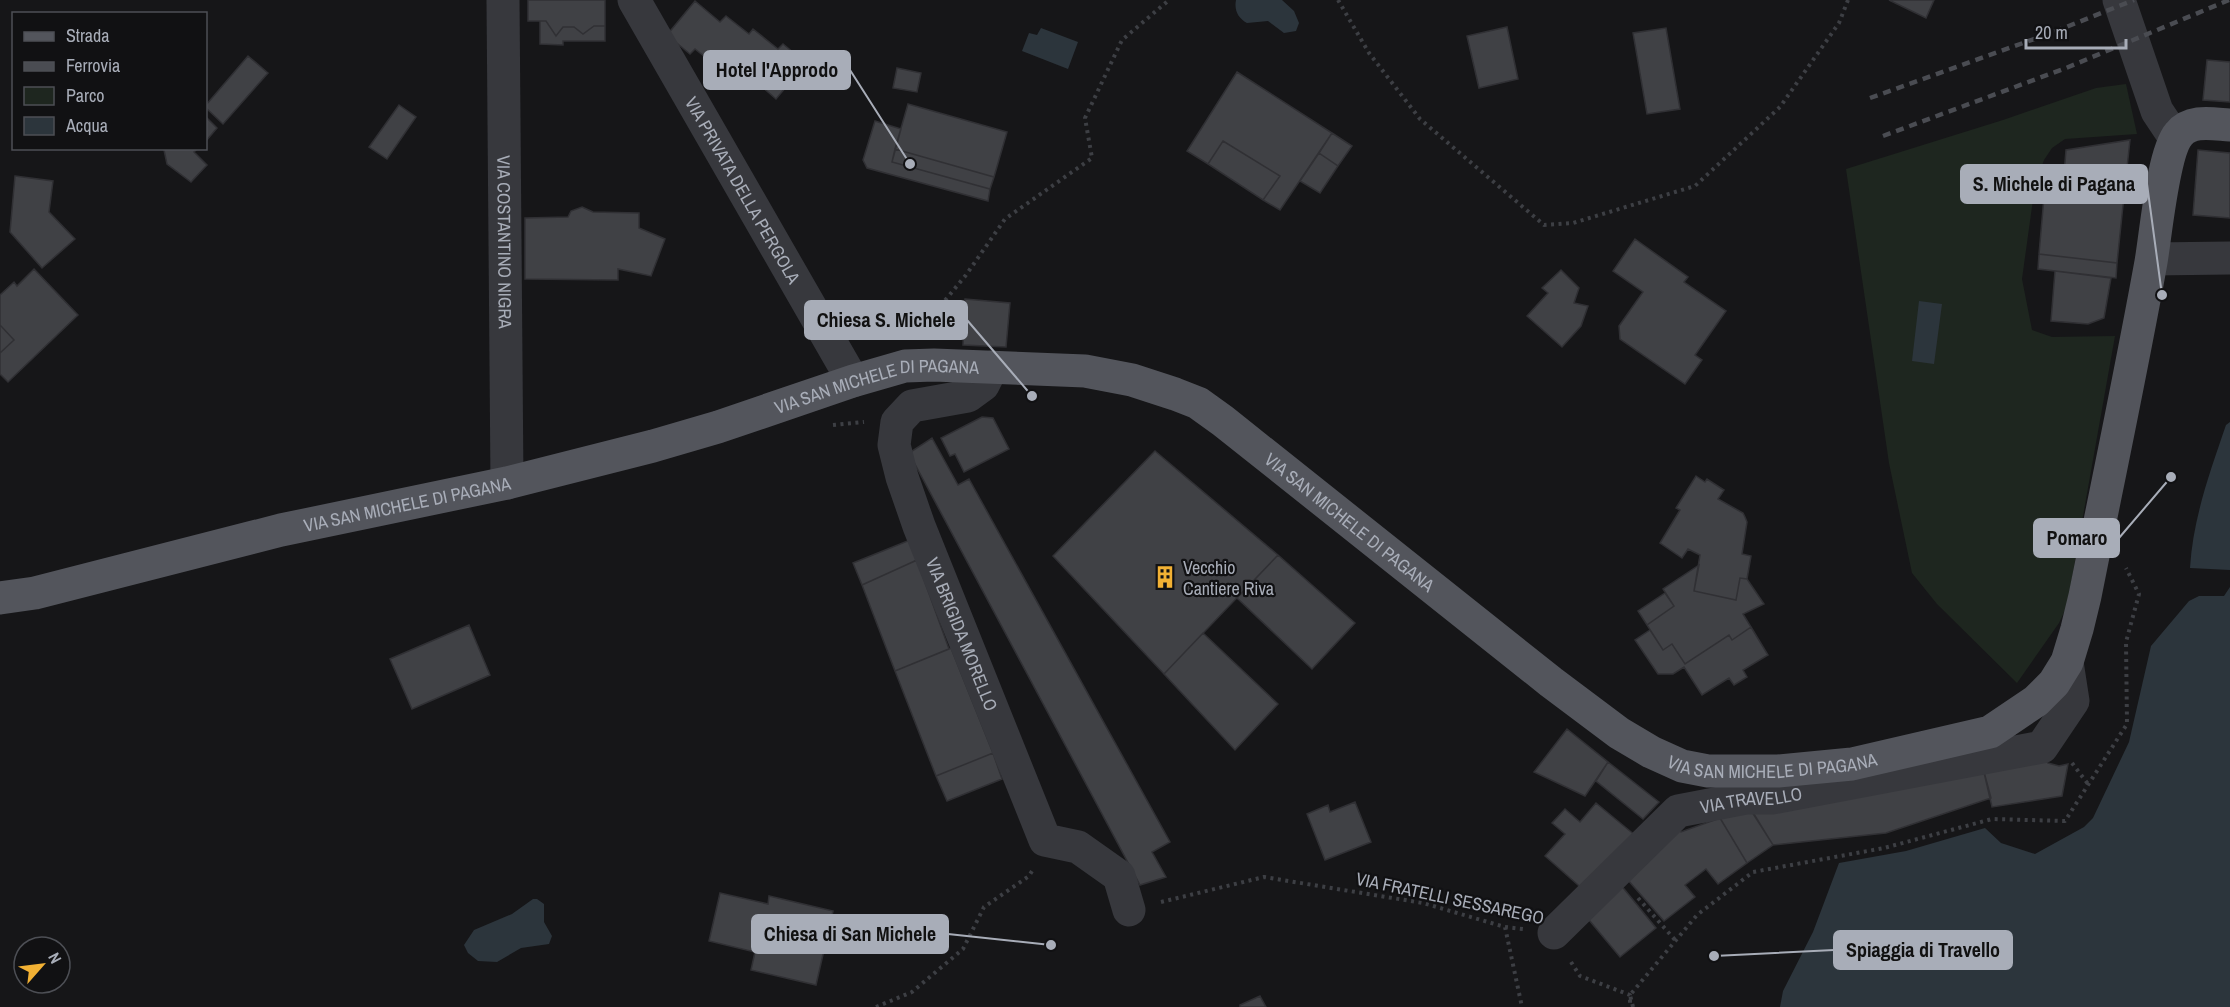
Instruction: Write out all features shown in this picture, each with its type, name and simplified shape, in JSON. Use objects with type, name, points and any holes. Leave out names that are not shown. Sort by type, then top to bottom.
[{"type":"main road","points":[[2175,138],[2184,128],[2199,123],[2230,125]]},
{"type":"main road","name":"VIA SAN MICHELE DI PAGANA","points":[[0,598],[35,593],[281,530],[507,483],[718,428],[853,381],[905,366],[934,365],[1085,371],[1132,380],[1198,403],[1521,659],[1619,733],[1652,752],[1682,766],[1708,771],[1767,771],[1852,764],[1990,732],[2045,693],[2067,662],[2085,596],[2152,259],[2169,150],[2175,138]]},
{"type":"street","name":"VIA COSTANTINO NIGRA","points":[[503,0],[507,483]]},
{"type":"street","name":"VIA PRIVATA DELLA PERGOLA","points":[[634,0],[853,381]]},
{"type":"street","points":[[2119,0],[2157,111],[2175,138]]},
{"type":"street","points":[[2152,259],[2230,258]]},
{"type":"street","name":"VIA BRIGIDA MORELLO","points":[[992,367],[982,385],[968,396],[912,406],[897,422],[894,445],[899,466],[919,526],[1045,840],[1078,847],[1119,876],[1129,909]]},
{"type":"street","name":"VIA TRAVELLO","points":[[1554,933],[1678,811],[1746,798],[1772,798],[2042,747],[2073,701],[2067,662]]},
{"type":"path","points":[[932,316],[966,275],[1005,219],[1092,158],[1085,118],[1122,40],[1169,0]]},
{"type":"path","points":[[1338,0],[1369,53],[1420,119],[1544,225],[1573,223],[1695,186],[1780,106],[1839,23],[1848,0]]},
{"type":"path","points":[[1631,1007],[1630,995],[1697,915],[1753,872],[1884,848],[1992,819],[2065,821],[2127,724],[2126,642],[2139,594],[2125,565]]},
{"type":"path","points":[[1616,872],[1676,941]]},
{"type":"path","points":[[876,1007],[912,992],[963,949],[984,907],[1029,876]]},
{"type":"path","name":"VIA FRATELLI SESSAREGO","points":[[1129,909],[1264,877],[1423,903],[1505,927],[1554,933]]},
{"type":"path","points":[[1505,927],[1522,1007]]},
{"type":"path","points":[[1554,933],[1580,976],[1630,995]]},
{"type":"green space","points":[[2126,84],[2137,134],[2065,139],[2052,148],[2044,160],[2035,185],[2022,279],[2032,330],[2052,337],[2115,336],[2067,606],[2059,623],[2017,683],[1937,604],[1912,573],[1889,463],[1846,169],[2096,88]]},
{"type":"water","points":[[1236,0],[1282,0],[1294,11],[1299,23],[1296,31],[1284,33],[1268,21],[1247,23],[1237,13]]},
{"type":"water","points":[[1041,28],[1078,42],[1068,69],[1022,51],[1029,33],[1037,35]]},
{"type":"water","points":[[1919,301],[1942,304],[1934,364],[1912,361]]},
{"type":"water","points":[[2230,422],[2230,570],[2190,568],[2203,495],[2226,425]]},
{"type":"water","points":[[2230,587],[2230,1007],[1780,1007],[1783,991],[1813,932],[1839,863],[1906,851],[1985,828],[2001,843],[2035,854],[2084,827],[2093,818],[2129,742],[2151,646],[2189,601],[2199,596],[2224,596]]},
{"type":"water","points":[[533,899],[544,904],[544,922],[552,936],[549,944],[521,948],[497,962],[478,961],[468,953],[464,945],[474,930],[512,914]]},
{"type":"building","points":[[528,0],[605,0],[605,26],[594,26],[583,34],[574,27],[563,27],[556,36],[546,21],[528,21]]},
{"type":"building","points":[[1889,0],[1934,0],[1926,18]]},
{"type":"building","points":[[695,1],[720,22],[726,16],[749,34],[753,29],[778,49],[783,44],[806,63],[776,99],[753,79],[749,84],[724,63],[719,68],[695,49],[690,54],[667,35]]},
{"type":"building","points":[[540,21],[546,21],[556,36],[563,27],[574,27],[583,34],[594,26],[605,26],[605,41],[563,41],[563,45],[540,44]]},
{"type":"building","points":[[1507,27],[1518,79],[1479,88],[1467,36]]},
{"type":"building","points":[[1666,28],[1680,109],[1647,114],[1633,33]]},
{"type":"building","points":[[248,56],[268,73],[223,124],[207,109],[207,104]]},
{"type":"building","points":[[2207,60],[2230,62],[2230,102],[2203,100]]},
{"type":"building","points":[[897,68],[921,73],[917,92],[893,88]]},
{"type":"building","points":[[1237,72],[1332,133],[1280,210],[1263,200],[1280,176],[1223,141],[1208,164],[1187,151]]},
{"type":"building","points":[[908,104],[1007,132],[994,177],[895,149]]},
{"type":"building","points":[[399,105],[416,117],[387,159],[369,147]]},
{"type":"building","points":[[207,118],[217,128],[207,140]]},
{"type":"building","points":[[875,121],[901,129],[892,162],[990,189],[988,201],[867,168],[863,160]]},
{"type":"building","points":[[1332,133],[1352,146],[1338,166],[1319,153]]},
{"type":"building","points":[[2130,140],[2125,186],[2082,183],[2081,200],[2062,199],[2066,150]]},
{"type":"building","points":[[1223,141],[1280,176],[1263,200],[1208,164]]},
{"type":"building","points":[[895,149],[994,177],[990,189],[892,162]]},
{"type":"building","points":[[164,150],[196,150],[194,152],[207,165],[191,182],[167,164]]},
{"type":"building","points":[[2198,150],[2230,153],[2230,218],[2193,215]]},
{"type":"building","points":[[1319,153],[1338,166],[1320,193],[1300,181]]},
{"type":"building","points":[[15,176],[53,181],[49,212],[75,239],[42,268],[10,232]]},
{"type":"building","points":[[2082,183],[2125,186],[2117,263],[2039,254],[2044,197],[2081,200]]},
{"type":"building","points":[[582,207],[593,212],[639,213],[639,228],[665,239],[651,276],[618,269],[618,280],[525,279],[525,218],[568,217],[571,211]]},
{"type":"building","points":[[1635,239],[1688,277],[1684,282],[1726,311],[1695,355],[1702,360],[1685,384],[1620,339],[1619,326],[1643,292],[1613,271]]},
{"type":"building","points":[[2039,254],[2117,263],[2116,278],[2038,269]]},
{"type":"building","points":[[34,269],[78,315],[8,382],[0,374],[0,353],[14,340],[0,325],[0,295],[14,282],[17,286]]},
{"type":"building","points":[[1561,270],[1579,288],[1574,303],[1588,306],[1581,326],[1562,347],[1527,316],[1548,293],[1542,288]]},
{"type":"building","points":[[2055,271],[2111,278],[2104,318],[2088,324],[2051,321]]},
{"type":"building","points":[[965,299],[1010,303],[1006,347],[963,345]]},
{"type":"building","points":[[0,325],[14,340],[0,353]]},
{"type":"building","points":[[982,417],[993,418],[1009,449],[964,472],[955,454],[950,456],[941,438]]},
{"type":"building","points":[[932,438],[958,485],[969,479],[1170,842],[1152,852],[1166,877],[1140,885],[909,453]]},
{"type":"building","name":"Vecchio Cantiere Riva","points":[[1155,451],[1278,555],[1164,674],[1053,556]]},
{"type":"building","points":[[1696,476],[1705,482],[1707,479],[1724,490],[1718,499],[1743,513],[1747,522],[1742,554],[1751,556],[1747,579],[1740,578],[1736,600],[1694,591],[1700,555],[1688,549],[1682,558],[1660,543],[1680,510],[1676,508]]},
{"type":"building","points":[[910,540],[917,560],[862,585],[853,563]]},
{"type":"building","points":[[1278,555],[1355,623],[1312,669],[1237,598]]},
{"type":"building","points":[[917,560],[949,649],[895,671],[862,585]]},
{"type":"building","points":[[1699,565],[1694,591],[1736,600],[1740,578],[1747,579],[1764,604],[1743,614],[1751,627],[1732,640],[1729,635],[1685,664],[1672,644],[1663,650],[1647,625],[1674,606],[1663,589]]},
{"type":"building","points":[[1665,593],[1674,606],[1647,625],[1638,611]]},
{"type":"building","points":[[469,625],[490,675],[412,709],[390,659]]},
{"type":"building","points":[[1751,627],[1768,655],[1743,670],[1747,677],[1734,685],[1729,678],[1702,695],[1684,667],[1673,674],[1658,674],[1635,640],[1650,630],[1663,650],[1672,644],[1685,664],[1729,635],[1732,640]]},
{"type":"building","points":[[1203,633],[1278,704],[1235,750],[1164,674]]},
{"type":"building","points":[[951,648],[993,753],[936,776],[895,671]]},
{"type":"building","points":[[1567,729],[1608,762],[1585,796],[1534,772]]},
{"type":"building","points":[[993,753],[1002,779],[947,801],[936,776]]},
{"type":"building","points":[[2040,756],[2048,763],[2059,766],[2068,764],[2062,796],[1992,807],[1983,768]]},
{"type":"building","points":[[1608,762],[1659,802],[1643,819],[1596,781]]},
{"type":"building","points":[[1983,768],[1991,798],[1886,833],[1773,845],[1752,812]]},
{"type":"building","points":[[1355,802],[1371,842],[1325,860],[1307,814],[1328,805],[1330,812]]},
{"type":"building","points":[[1596,803],[1636,836],[1586,892],[1545,856],[1565,834],[1552,823],[1565,809],[1580,822]]},
{"type":"building","points":[[1749,806],[1773,845],[1747,863],[1720,818]]},
{"type":"building","points":[[1720,818],[1747,863],[1718,884],[1706,869],[1685,885],[1695,897],[1664,921],[1627,879],[1678,829],[1681,832]]},
{"type":"building","points":[[1620,884],[1656,928],[1620,957],[1584,914]]},
{"type":"building","points":[[720,893],[768,904],[769,896],[833,911],[816,985],[751,970],[755,952],[709,941]]},
{"type":"building","points":[[1260,996],[1266,1007],[1240,1007],[1240,1005]]},
{"type":"railway","points":[[1870,98],[2051,33],[2134,0]]},
{"type":"railway","points":[[1883,136],[2066,68],[2229,0]]},
{"type":"place","name":"Hotel l'Approdo","points":[[910,164]]},
{"type":"place","name":"S. Michele di Pagana","points":[[2162,295]]},
{"type":"place","name":"Chiesa S. Michele","points":[[1032,396]]},
{"type":"place","name":"Pomaro","points":[[2171,477]]},
{"type":"place","name":"Vecchio Cantiere Riva","points":[[1165,577]]},
{"type":"place","name":"Chiesa di San Michele","points":[[1051,945]]},
{"type":"place","name":"Spiaggia di Travello","points":[[1714,956]]}]
